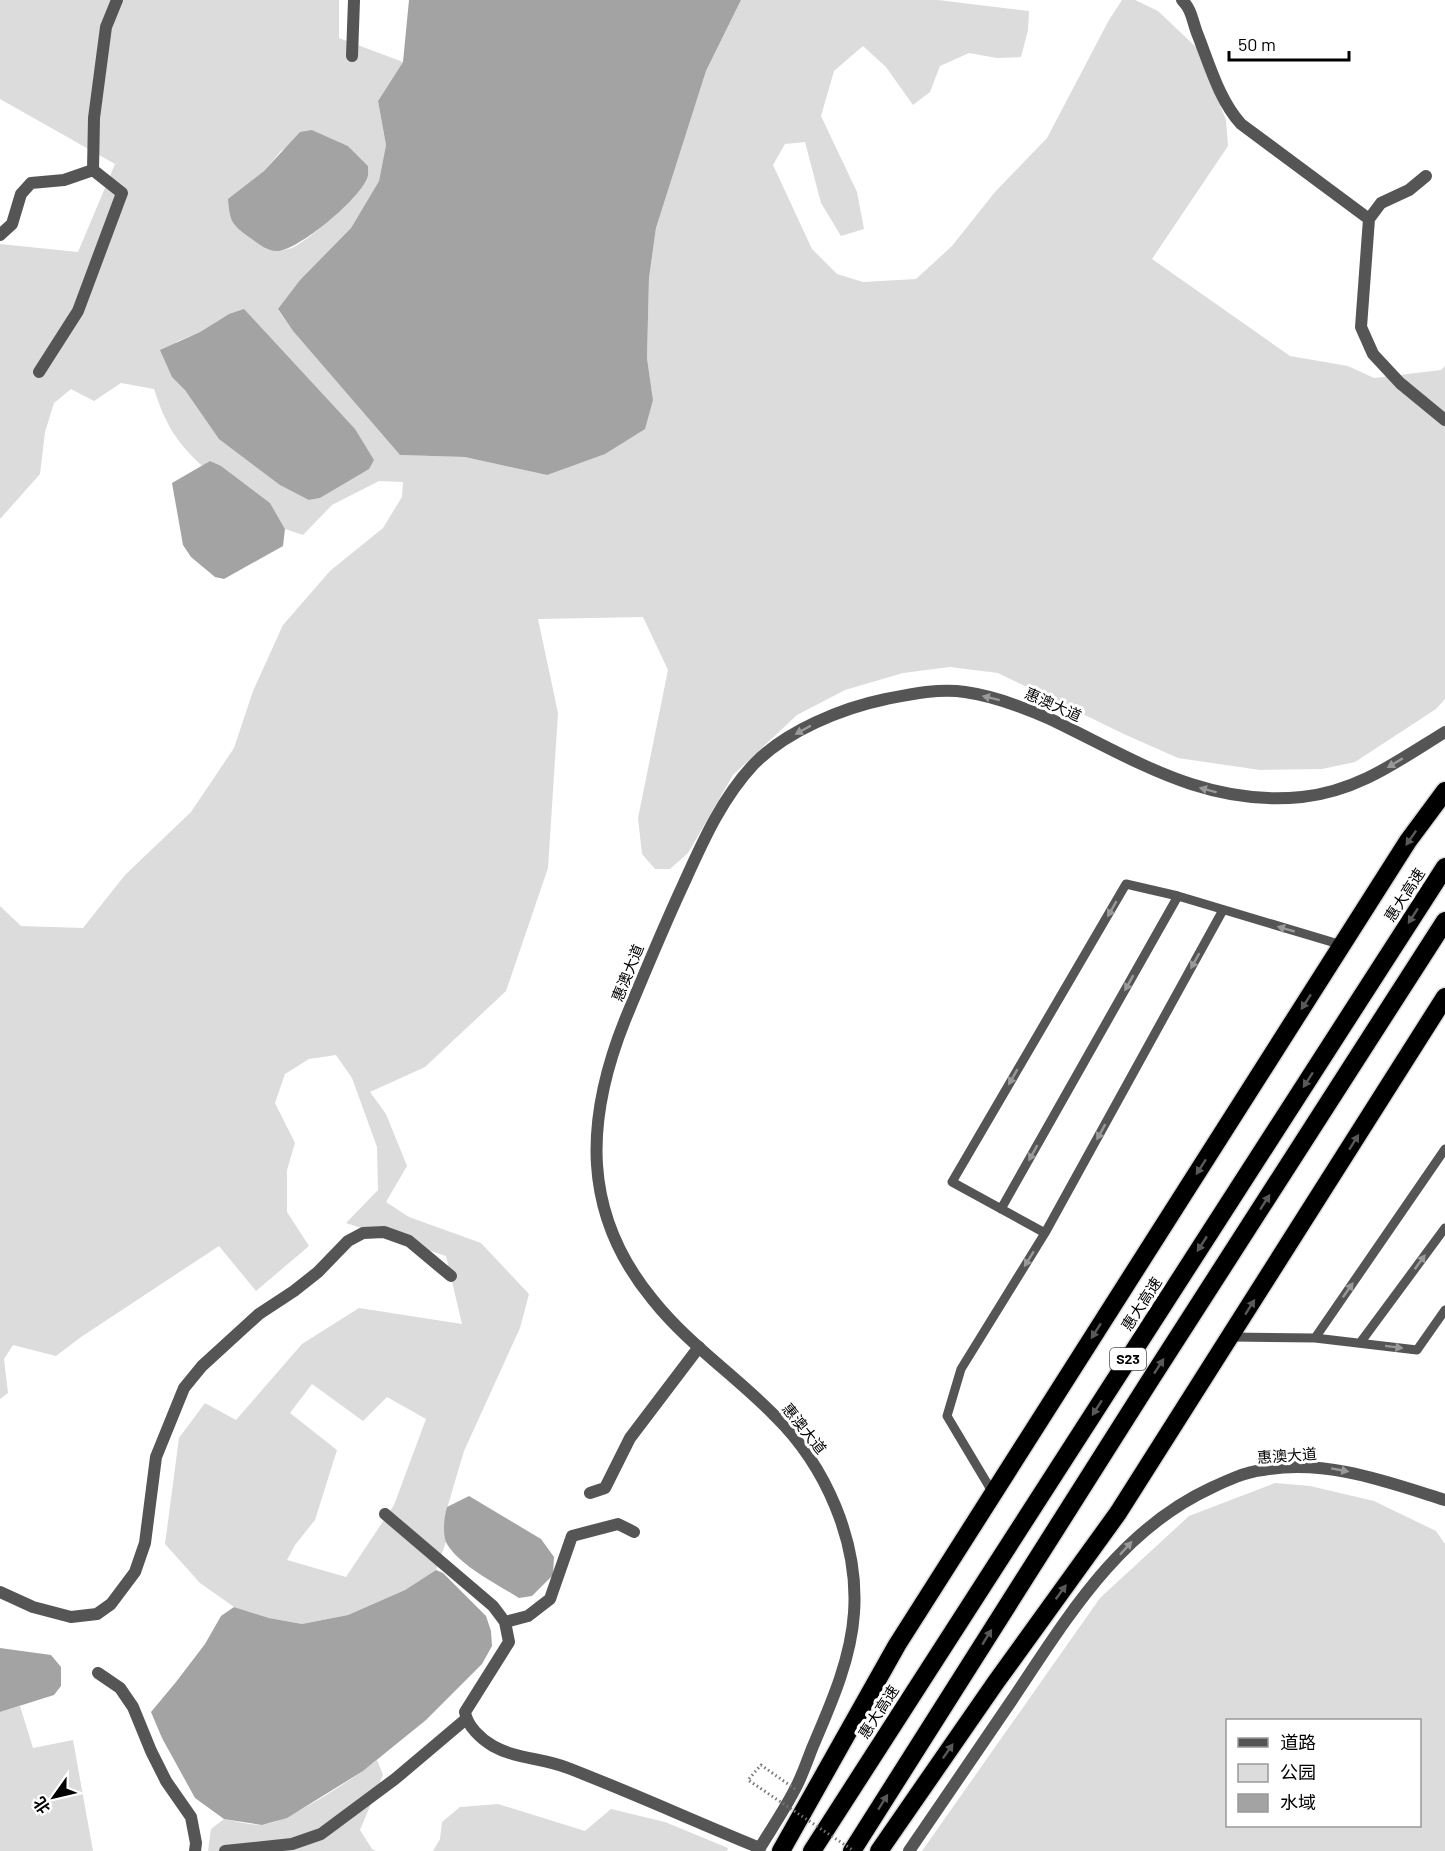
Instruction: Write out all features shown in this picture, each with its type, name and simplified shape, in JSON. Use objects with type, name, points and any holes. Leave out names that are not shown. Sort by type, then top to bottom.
[{"type":"highway","points":[[781,1851],[897,1645],[1408,841],[1445,791]]},
{"type":"highway","name":"惠大高速","points":[[812,1851],[1445,867]]},
{"type":"highway","name":"S23","points":[[853,1851],[1149,1382],[1445,921]]},
{"type":"highway","points":[[879,1851],[996,1682],[1118,1513],[1445,997]]},
{"type":"street","points":[[93,170],[94,118],[106,27],[117,0]]},
{"type":"street","points":[[352,56],[354,0]]},
{"type":"street","points":[[1182,0],[1193,14],[1196,29],[1230,112],[1241,124],[1369,219]]},
{"type":"street","points":[[0,235],[12,224],[21,194],[30,183],[64,180],[93,170]]},
{"type":"street","points":[[39,372],[78,311],[122,193],[93,170]]},
{"type":"street","points":[[1425,176],[1409,190],[1381,203],[1369,219],[1361,327],[1373,354],[1400,383],[1445,420]]},
{"type":"street","name":"惠澳大道","points":[[759,1849],[795,1789],[832,1700],[847,1653],[854,1617],[854,1577],[848,1545],[838,1512],[804,1449],[777,1418],[676,1326],[651,1299],[618,1248],[607,1220],[600,1191],[596,1155],[597,1125],[611,1055],[656,944],[705,836],[725,801],[758,760],[789,738],[820,721],[853,707],[927,692],[962,691],[1013,704],[1178,782],[1215,792],[1265,799],[1305,797],[1366,781],[1445,732]]},
{"type":"street","points":[[0,1592],[33,1607],[71,1617],[97,1614],[111,1604],[135,1572],[145,1543],[156,1457],[184,1388],[202,1366],[259,1314],[318,1272],[348,1240],[363,1233],[384,1232],[409,1241],[451,1276]]},
{"type":"street","points":[[590,1493],[605,1488],[630,1438],[699,1347]]},
{"type":"street","name":"惠澳大道","points":[[909,1851],[1090,1587],[1132,1541],[1166,1512],[1234,1478],[1262,1470],[1298,1468],[1329,1468],[1363,1474],[1445,1500]]},
{"type":"street","points":[[385,1514],[493,1606],[505,1622],[509,1642],[465,1712],[466,1719],[473,1729],[491,1745],[511,1754],[565,1767],[759,1849]]},
{"type":"street","points":[[505,1622],[528,1616],[550,1599],[572,1536],[618,1524],[634,1532]]},
{"type":"street","points":[[98,1673],[120,1688],[133,1707],[156,1761],[190,1817],[196,1843],[195,1851]]},
{"type":"street","points":[[225,1851],[292,1844],[321,1834],[395,1779],[466,1719]]},
{"type":"lane","points":[[1045,1233],[952,1182],[1126,884],[1178,896],[1342,945]]},
{"type":"lane","points":[[1001,1209],[1178,896]]},
{"type":"lane","points":[[993,1493],[947,1416],[961,1369],[1045,1233],[1223,910]]},
{"type":"lane","points":[[1315,1338],[1445,1149]]},
{"type":"lane","points":[[1360,1343],[1445,1228]]},
{"type":"lane","points":[[1231,1337],[1315,1338],[1417,1350],[1445,1310]]},
{"type":"path","points":[[795,1789],[761,1765],[748,1780],[853,1851]]},
{"type":"green space","points":[[0,0],[339,0],[339,38],[403,62],[378,101],[386,145],[379,181],[351,228],[300,280],[278,310],[293,331],[400,455],[465,457],[547,475],[653,400],[647,358],[649,278],[656,228],[706,71],[741,0],[938,0],[1029,11],[1028,30],[1021,57],[997,58],[969,53],[940,66],[930,92],[913,105],[886,67],[863,46],[834,71],[821,116],[857,192],[864,229],[841,236],[821,203],[805,142],[785,144],[773,165],[812,249],[837,274],[863,282],[916,279],[952,246],[995,192],[1047,138],[1109,20],[1122,0],[1135,0],[1158,11],[1198,49],[1226,120],[1228,146],[1152,259],[1290,356],[1348,366],[1374,378],[1441,370],[1445,366],[1445,699],[1436,709],[1355,762],[1322,769],[1260,770],[1178,758],[998,673],[950,667],[903,673],[845,690],[797,715],[733,775],[688,853],[670,869],[655,869],[642,854],[638,818],[668,670],[643,617],[538,619],[558,713],[548,868],[506,991],[425,1067],[370,1092],[386,1114],[407,1166],[386,1202],[409,1217],[481,1243],[529,1294],[520,1328],[464,1451],[445,1515],[446,1542],[436,1570],[405,1590],[348,1615],[302,1624],[269,1618],[234,1607],[200,1583],[165,1544],[179,1438],[205,1403],[236,1420],[302,1344],[359,1308],[462,1324],[446,1256],[346,1223],[378,1190],[377,1147],[352,1078],[336,1055],[309,1059],[285,1074],[275,1103],[295,1143],[287,1170],[287,1212],[309,1246],[256,1291],[219,1246],[56,1356],[13,1345],[4,1359],[8,1393],[0,1399],[0,906],[21,926],[83,928],[125,875],[191,812],[234,748],[253,691],[283,625],[330,571],[383,528],[402,497],[403,482],[379,481],[332,505],[303,535],[285,529],[270,503],[210,461],[202,466],[192,456],[172,431],[154,389],[121,383],[94,401],[71,389],[54,403],[45,432],[40,474],[0,519],[0,244],[78,252],[115,164],[0,99]],"holes":[[[312,130],[348,146],[368,166],[367,180],[344,206],[302,242],[287,249],[266,249],[228,200],[264,171],[281,151]],[[229,314],[369,468],[320,498],[309,500],[172,377],[176,342],[200,332]],[[312,1384],[363,1421],[387,1397],[426,1419],[394,1505],[346,1577],[287,1560],[295,1545],[315,1520],[337,1450],[290,1413]]]},
{"type":"green space","points":[[1275,1483],[1310,1486],[1374,1501],[1436,1531],[1445,1544],[1445,1851],[922,1851],[1100,1598],[1189,1516]]},
{"type":"green space","points":[[20,1706],[33,1748],[73,1740],[93,1851],[0,1851],[0,1712]]},
{"type":"green space","points":[[377,1760],[383,1775],[360,1830],[372,1849],[376,1851],[208,1851],[211,1829],[224,1819],[256,1825],[272,1823],[320,1799]]},
{"type":"green space","points":[[498,1804],[585,1831],[611,1809],[665,1822],[728,1848],[727,1851],[433,1851],[440,1839],[442,1822],[460,1807]]},
{"type":"water","points":[[409,0],[741,0],[706,71],[656,228],[649,278],[647,358],[653,400],[645,429],[605,454],[547,475],[465,457],[400,455],[293,331],[278,309],[300,280],[351,228],[379,181],[386,145],[378,101],[403,62]]},
{"type":"water","points":[[312,130],[348,146],[368,166],[368,177],[352,199],[313,233],[288,248],[278,251],[270,250],[243,233],[235,225],[228,199],[264,171],[300,132]]},
{"type":"water","points":[[244,309],[355,429],[374,460],[369,469],[320,498],[309,500],[280,485],[219,439],[185,390],[172,377],[160,350],[200,332],[229,314]]},
{"type":"water","points":[[210,461],[221,466],[270,503],[285,529],[283,546],[224,579],[215,577],[191,557],[183,545],[172,483]]},
{"type":"water","points":[[469,1496],[541,1539],[554,1557],[553,1575],[532,1596],[519,1598],[490,1581],[461,1560],[447,1544],[444,1526],[447,1507]]},
{"type":"water","points":[[436,1570],[443,1573],[486,1616],[491,1631],[492,1646],[482,1664],[426,1720],[363,1771],[287,1818],[262,1825],[224,1819],[195,1798],[162,1738],[151,1712],[205,1644],[221,1616],[234,1607],[269,1618],[302,1624],[348,1615],[405,1590]]},
{"type":"water","points":[[0,1648],[51,1655],[61,1667],[61,1686],[54,1695],[0,1712]]}]
